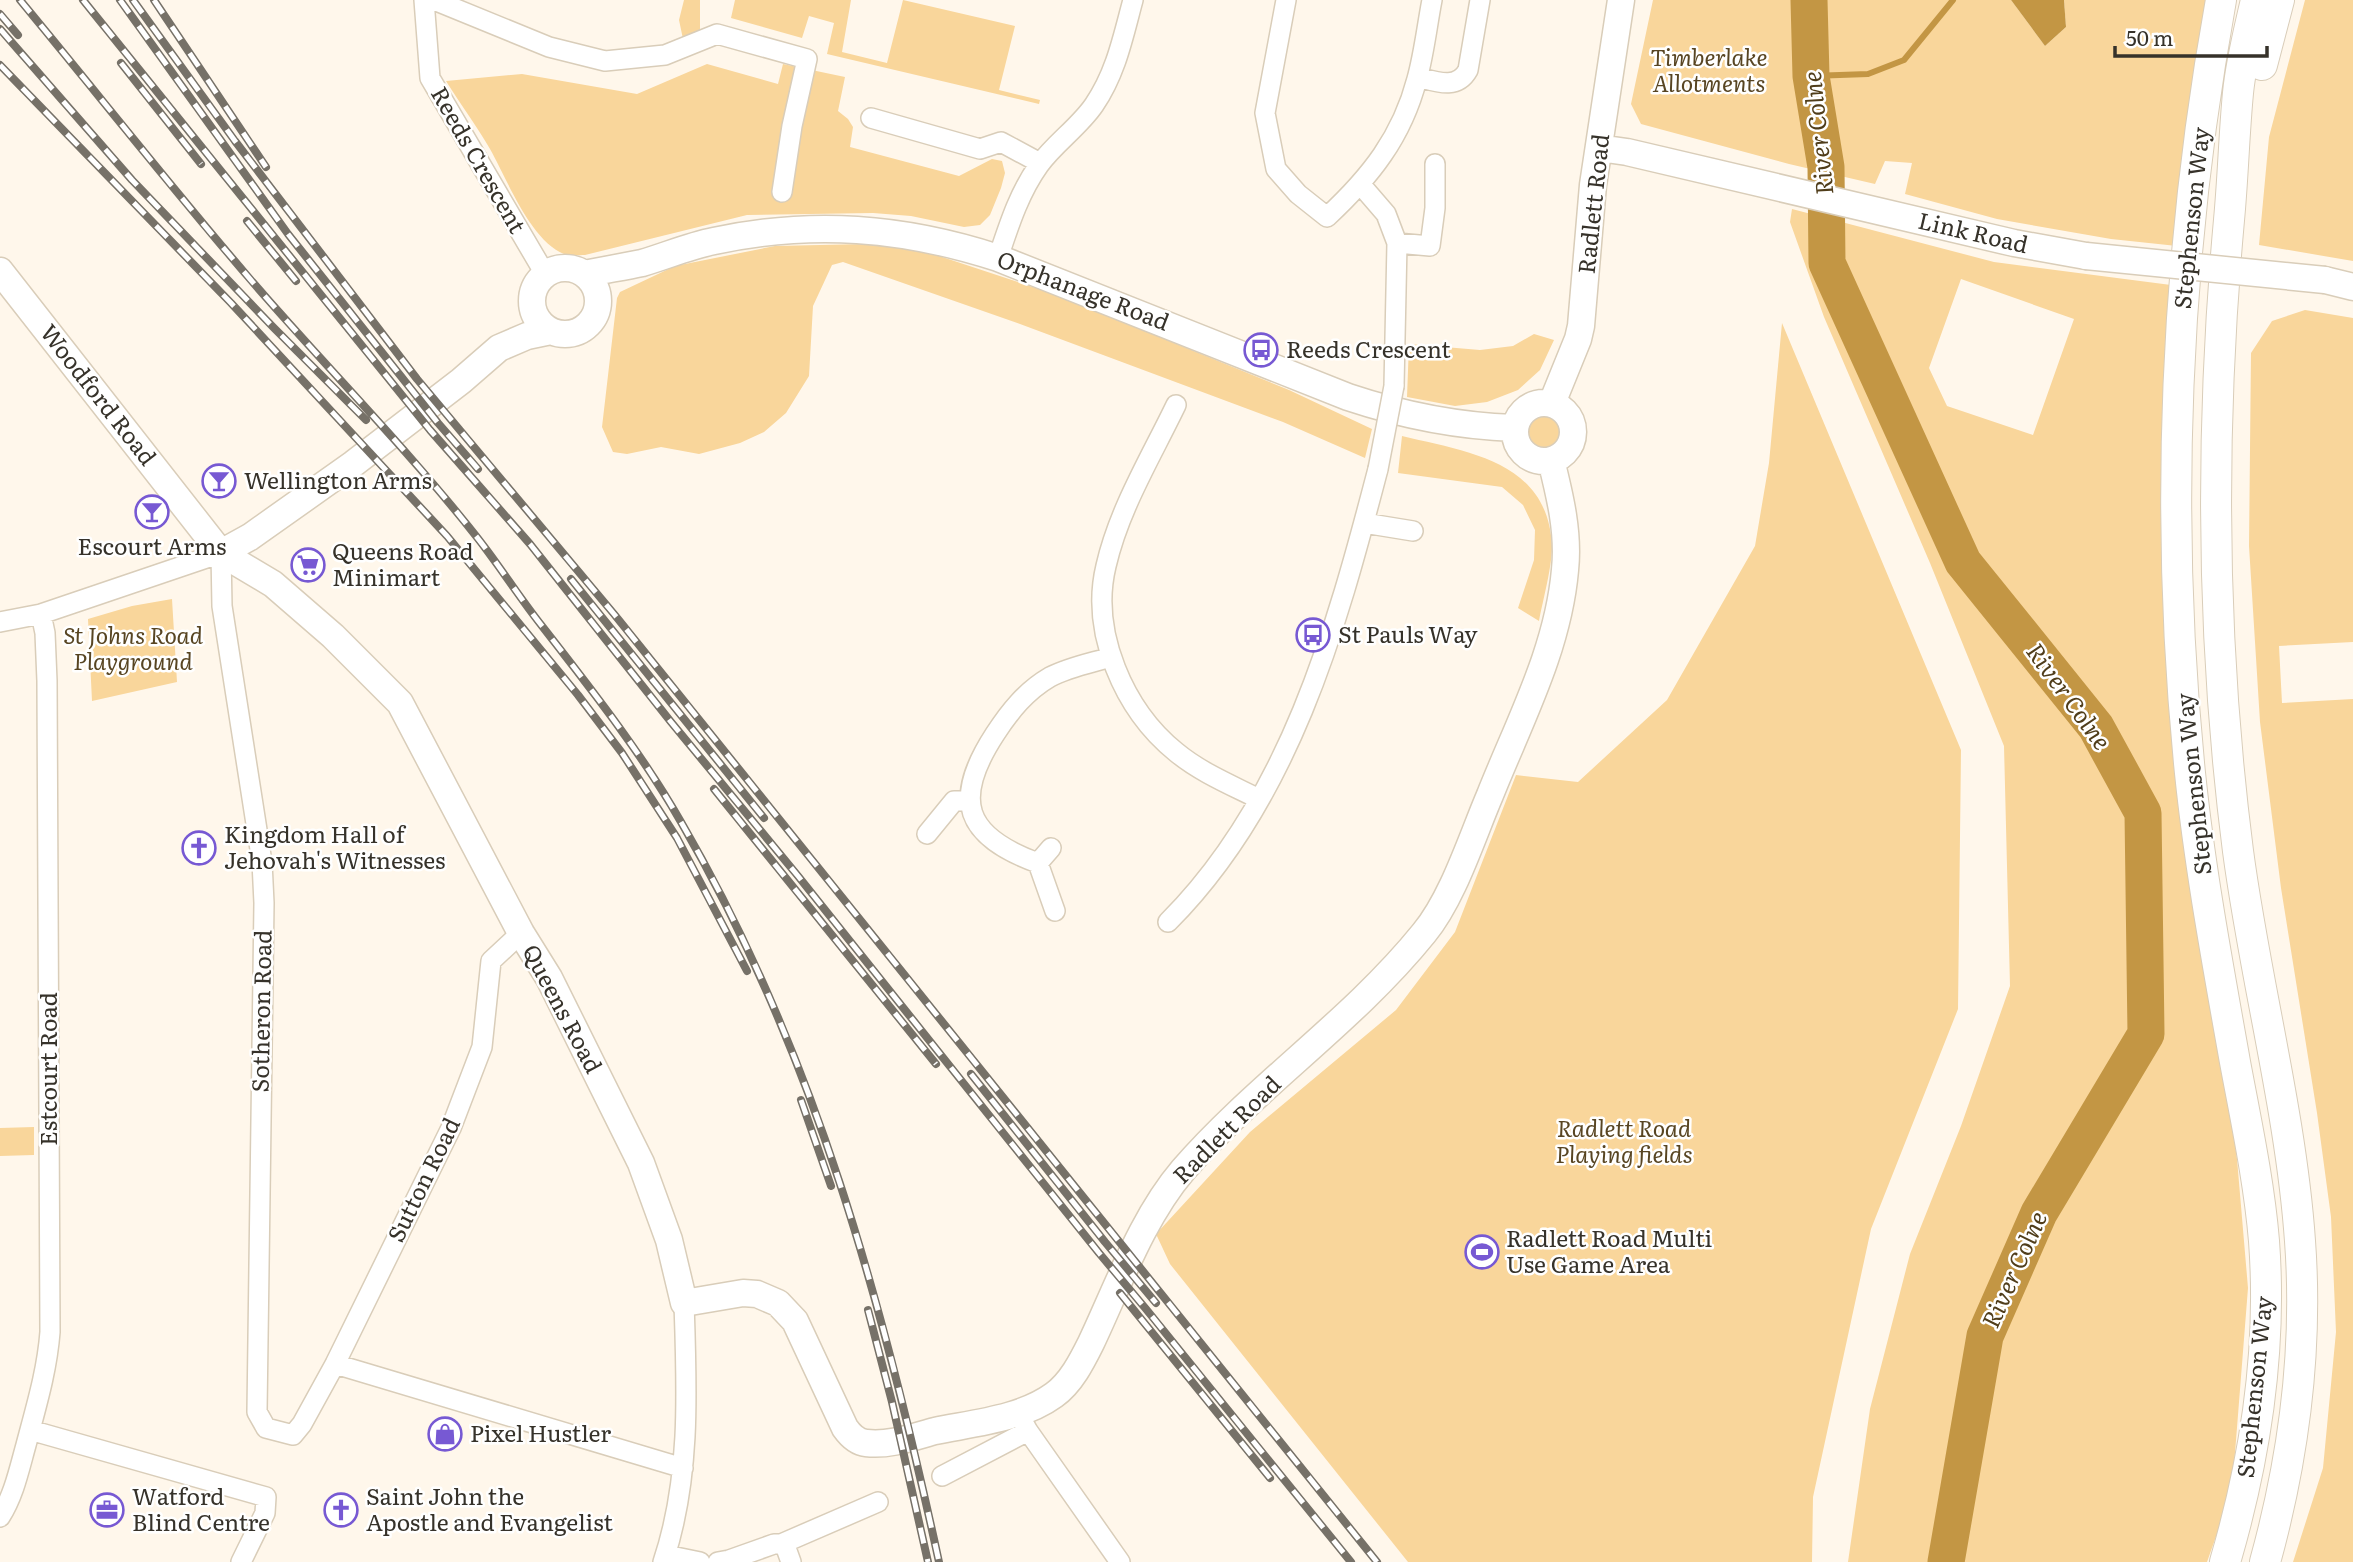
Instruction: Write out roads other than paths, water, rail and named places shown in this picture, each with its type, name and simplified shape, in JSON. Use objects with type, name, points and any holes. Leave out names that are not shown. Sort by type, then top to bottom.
[{"type":"main road","name":"Stephenson Way","points":[[2221,0],[2202,117],[2181,319],[2177,478],[2183,675],[2199,856],[2252,1154],[2264,1240],[2266,1294],[2256,1423],[2245,1485],[2225,1562]]},
{"type":"main road","name":"Stephenson Way","points":[[2256,0],[2239,91],[2220,319],[2216,404],[2216,577],[2221,672],[2238,852],[2291,1167],[2300,1239],[2303,1304],[2301,1368],[2283,1492],[2265,1562]]},
{"type":"main road","name":"Stephenson Way","points":[[2235,159],[2279,0]]},
{"type":"street","name":"Reeds Crescent","points":[[424,0],[430,78],[545,274]]},
{"type":"street","points":[[434,0],[549,47],[605,61],[665,55],[717,34],[807,59],[792,126],[782,192]]},
{"type":"street","points":[[1286,0],[1265,113],[1267,124],[1276,169],[1298,194],[1327,217],[1361,185],[1385,152],[1399,126],[1418,77],[1432,0]]},
{"type":"street","points":[[1418,77],[1451,84],[1464,77],[1468,70],[1480,0]]},
{"type":"street","name":"Radlett Road","points":[[1552,403],[1578,339],[1598,148],[1621,0]]},
{"type":"street","points":[[998,258],[1023,191],[1040,163],[1093,107],[1107,82],[1118,57],[1129,1]]},
{"type":"street","points":[[871,118],[980,149],[1001,142],[1040,163]]},
{"type":"street","name":"Link Road","points":[[1598,148],[1627,152],[2014,243],[2087,256],[2325,280],[2353,287]]},
{"type":"street","points":[[1397,243],[1430,246],[1435,164]]},
{"type":"street","points":[[1168,922],[1189,901],[1221,859],[1259,799],[1289,744],[1319,670],[1364,523],[1378,469],[1394,386],[1397,243],[1386,214],[1361,185]]},
{"type":"street","name":"Orphanage Road","points":[[499,348],[513,322],[531,301],[537,281],[558,268],[572,268],[584,274],[641,263],[714,241],[778,231],[817,229],[893,232],[962,246],[998,258],[1348,397],[1391,411],[1434,420],[1514,428]]},
{"type":"street","name":"Orphanage Road","points":[[221,552],[250,537],[353,464],[461,381],[499,348],[527,336],[551,331],[565,334],[578,332],[589,323],[597,311],[598,297],[641,263]]},
{"type":"street","name":"Woodford Road","points":[[0,271],[221,552]]},
{"type":"street","points":[[584,274],[594,284],[598,297]]},
{"type":"street","points":[[531,301],[540,323],[551,331]]},
{"type":"street","points":[[1544,402],[1552,403],[1568,415],[1573,432],[1572,442],[1560,456],[1542,461],[1524,454],[1515,438],[1514,428],[1521,412],[1528,407],[1544,402]]},
{"type":"street","points":[[1177,405],[1120,521],[1105,569],[1105,630],[1111,657],[1130,698],[1160,737],[1194,765],[1259,799]]},
{"type":"street","name":"Radlett Road","points":[[684,1303],[743,1293],[768,1297],[778,1303],[795,1321],[845,1428],[862,1443],[889,1443],[1023,1422],[1039,1404],[1061,1390],[1080,1363],[1152,1213],[1183,1171],[1231,1120],[1382,981],[1427,930],[1451,888],[1524,716],[1545,660],[1556,618],[1566,569],[1566,539],[1551,460]]},
{"type":"street","points":[[1364,523],[1413,531]]},
{"type":"street","points":[[0,622],[41,614],[221,552]]},
{"type":"street","name":"Queens Road","points":[[221,552],[273,584],[333,636],[400,703],[521,933],[550,978],[641,1163],[669,1240],[684,1303],[687,1421],[683,1468],[665,1558]]},
{"type":"street","name":"Sotheron Road","points":[[221,552],[222,606],[260,849],[263,889],[257,1412],[266,1428],[282,1434],[293,1435],[302,1424]]},
{"type":"street","name":"Estcourt Road","points":[[0,1517],[11,1500],[30,1430],[47,1365],[50,1332],[47,681],[45,633],[41,614]]},
{"type":"street","points":[[1055,911],[1038,863],[1005,850],[988,838],[977,822],[970,801],[970,785],[980,757],[1013,708],[1034,688],[1066,670],[1111,657]]},
{"type":"street","points":[[926,834],[954,801],[970,801]]},
{"type":"street","points":[[1038,863],[1051,848]]},
{"type":"street","name":"Sutton Road","points":[[302,1424],[335,1364],[451,1128],[482,1047],[491,961],[521,933]]},
{"type":"street","points":[[335,1364],[683,1468]]},
{"type":"street","points":[[942,1476],[1023,1422],[1120,1562]]},
{"type":"street","points":[[30,1430],[266,1497],[265,1513],[241,1562]]},
{"type":"street","points":[[718,1562],[781,1544],[878,1502]]},
{"type":"street","points":[[781,1544],[786,1548],[791,1562]]},
{"type":"street","points":[[665,1558],[700,1562]]},
{"type":"waterway","name":"River Colne","points":[[1809,0],[1811,76],[1826,167],[1827,263],[1963,562],[2096,727],[2143,813],[2146,1034],[2039,1213],[1985,1336],[1946,1562]]},
{"type":"waterway","points":[[1811,76],[1868,74],[1904,60],[1953,0]]},
{"type":"railway","points":[[20,0],[250,279],[421,470],[476,536],[615,721],[681,822],[728,909],[770,999],[807,1089],[868,1275],[894,1370],[939,1562]]},
{"type":"railway","points":[[83,0],[430,430],[530,544],[1099,1253],[1351,1562]]},
{"type":"railway","points":[[120,0],[288,234],[438,423],[478,469]]},
{"type":"railway","points":[[133,0],[235,141],[417,379],[614,614],[1377,1562]]},
{"type":"railway","points":[[154,0],[266,167]]},
{"type":"railway","points":[[0,14],[18,35]]},
{"type":"railway","points":[[0,29],[132,180],[366,420]]},
{"type":"railway","points":[[121,63],[201,164]]},
{"type":"railway","points":[[0,65],[231,303],[447,536],[578,695],[622,753],[677,838],[747,971]]},
{"type":"railway","points":[[247,221],[296,281]]},
{"type":"railway","points":[[571,579],[764,818]]},
{"type":"railway","points":[[714,789],[936,1064]]},
{"type":"railway","points":[[971,1074],[1156,1303]]},
{"type":"railway","points":[[801,1100],[831,1186]]},
{"type":"railway","points":[[1120,1293],[1270,1478]]},
{"type":"railway","points":[[868,1310],[928,1562]]},
{"type":"place","name":"Reeds Crescent","points":[[1261,350]]},
{"type":"place","name":"Wellington Arms","points":[[219,481]]},
{"type":"place","name":"Escourt Arms","points":[[152,512]]},
{"type":"place","name":"Queens Road Minimart","points":[[308,565]]},
{"type":"place","name":"St Pauls Way","points":[[1313,635]]},
{"type":"place","name":"Kingdom Hall of Jehovah's Witnesses","points":[[199,848]]},
{"type":"place","name":"Radlett Road Multi Use Game Area","points":[[1482,1252]]},
{"type":"place","name":"Pixel Hustler","points":[[445,1434]]},
{"type":"place","name":"Watford Blind Centre","points":[[107,1510]]},
{"type":"place","name":"Saint John the Apostle and Evangelist","points":[[341,1510]]},
{"type":"park label","name":"Timberlake Allotments","points":[[1709,71]]},
{"type":"park label","name":"St Johns Road Playground","points":[[133,649]]},
{"type":"park label","name":"Radlett Road Playing fields","points":[[1624,1142]]}]
